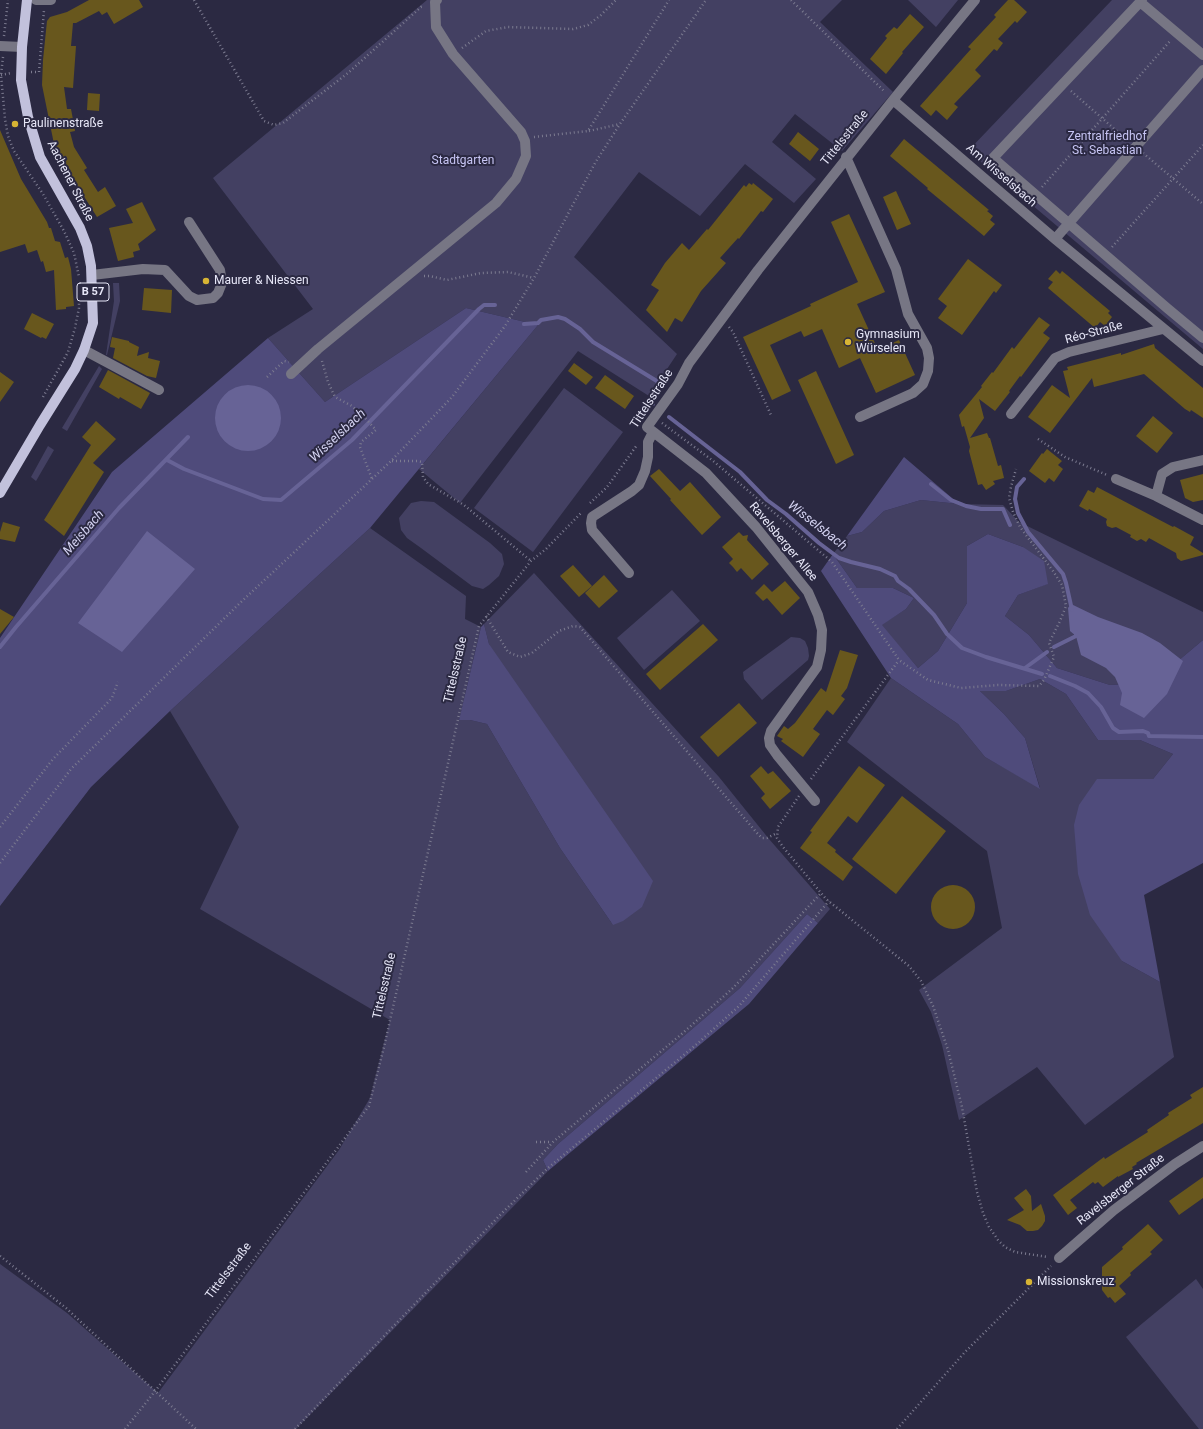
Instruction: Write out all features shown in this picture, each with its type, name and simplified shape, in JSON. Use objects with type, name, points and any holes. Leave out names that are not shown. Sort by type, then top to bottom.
[{"type":"main road","name":"Aachener Straße","points":[[0,493],[75,369],[84,350],[93,323],[92,275],[87,246],[80,228],[40,157],[28,120],[21,80],[22,47],[27,0]]},
{"type":"street","points":[[36,0],[52,0]]},
{"type":"street","name":"Tittelsstraße","points":[[650,430],[654,417],[678,384],[689,363],[722,316],[846,157],[976,0]]},
{"type":"street","points":[[291,374],[318,349],[496,203],[516,179],[526,156],[525,141],[521,132],[453,54],[436,27],[436,1]]},
{"type":"street","points":[[1203,55],[1141,1],[993,158],[1203,338]]},
{"type":"street","points":[[2,46],[22,47]]},
{"type":"street","points":[[1055,239],[1203,70]]},
{"type":"street","name":"Am Wisselsbach","points":[[892,100],[1055,239],[1203,361]]},
{"type":"street","points":[[846,157],[896,268],[908,314],[927,348],[929,358],[928,371],[922,384],[913,393],[860,417]]},
{"type":"street","points":[[92,275],[143,269],[165,270],[189,296],[197,300],[213,298],[218,293],[222,283],[220,270],[189,222]]},
{"type":"street","name":"Réo-Straße","points":[[1010,414],[1055,358],[1069,352],[1163,329]]},
{"type":"street","points":[[84,350],[159,390]]},
{"type":"street","points":[[629,573],[592,530],[591,523],[592,517],[639,485],[645,471],[648,456],[650,430]]},
{"type":"street","name":"Ravelsberger Allee","points":[[650,430],[706,473],[756,527],[808,592],[811,598],[822,630],[822,650],[817,667],[772,731],[769,738],[770,745],[777,755],[815,801]]},
{"type":"street","points":[[1156,496],[1162,474],[1173,467],[1203,460]]},
{"type":"street","points":[[1116,479],[1156,496],[1203,520]]},
{"type":"street","name":"Ravelsberger Straße","points":[[1059,1258],[1114,1210],[1175,1164],[1203,1146]]},
{"type":"path","points":[[8,0],[2,46],[1,75],[8,136],[14,151],[43,194],[64,231],[74,253],[79,278]]},
{"type":"path","points":[[39,72],[45,0]]},
{"type":"path","points":[[194,0],[264,120],[274,125],[283,123],[348,73],[421,7],[436,1]]},
{"type":"path","points":[[453,54],[486,31],[508,27],[573,29],[588,25],[616,0]]},
{"type":"path","points":[[588,131],[669,0]]},
{"type":"path","points":[[0,863],[71,769],[239,604],[391,461],[452,397],[505,326],[534,278],[595,163],[620,124],[706,0]]},
{"type":"path","points":[[791,0],[892,100]]},
{"type":"path","points":[[1036,195],[1177,33]]},
{"type":"path","points":[[525,141],[536,136],[588,131],[620,124]]},
{"type":"path","points":[[1105,255],[1203,145]]},
{"type":"path","points":[[408,276],[430,276],[446,280],[481,274],[508,272],[534,278]]},
{"type":"path","points":[[41,400],[68,352],[79,308],[79,286]]},
{"type":"path","points":[[722,316],[733,332],[771,415]]},
{"type":"path","points":[[318,349],[328,382],[335,397],[352,406],[376,430],[361,442],[360,447],[372,479]]},
{"type":"path","points":[[654,417],[712,460],[832,562],[899,660],[928,680],[961,688],[998,685],[1039,686],[1044,680],[1054,657],[1049,643],[1066,606],[1062,585],[1020,527],[1012,512],[1009,498],[1016,469]]},
{"type":"path","name":"Tittelsstraße","points":[[590,504],[606,487],[639,442],[650,430]]},
{"type":"path","points":[[1038,439],[1065,457],[1116,479]]},
{"type":"path","points":[[391,461],[422,462],[423,477],[428,484],[464,505],[531,561]]},
{"type":"path","name":"Tittelsstraße","points":[[125,1429],[156,1390],[369,1106],[384,1048],[479,626],[531,561],[546,549],[585,510]]},
{"type":"path","points":[[486,616],[508,652],[520,657],[532,653],[559,631],[573,626],[580,628],[757,833],[762,838],[767,838],[777,833]]},
{"type":"path","points":[[899,660],[804,788],[778,827],[777,838],[829,901],[909,966],[921,981],[933,1006],[948,1050],[962,1107],[977,1192],[982,1213],[989,1227],[1005,1247],[1015,1252],[1059,1258]]},
{"type":"path","points":[[0,827],[53,759],[112,698],[118,682]]},
{"type":"path","points":[[526,1172],[553,1142],[684,1032],[733,988],[821,893]]},
{"type":"path","points":[[295,1429],[503,1212],[548,1168],[691,1049],[739,1006],[829,901]]},
{"type":"path","points":[[536,1142],[553,1142]]},
{"type":"path","points":[[0,1256],[66,1308],[156,1390],[196,1429]]},
{"type":"path","points":[[897,1429],[965,1352],[1059,1258]]},
{"type":"green space","name":"Stadtgarten","points":[[427,0],[842,0],[820,22],[893,92],[842,151],[795,114],[772,142],[816,179],[794,203],[745,164],[700,216],[639,172],[574,257],[677,354],[649,396],[578,351],[460,503],[419,469],[538,325],[466,308],[325,402],[268,338],[313,309],[213,178]]},
{"type":"green space","points":[[908,0],[958,0],[936,27]]},
{"type":"green space","name":"Zentralfriedhof St. Sebastian","points":[[1112,0],[1203,0],[1203,349],[968,151]]},
{"type":"green space","points":[[113,283],[119,283],[120,301],[106,355],[114,301]]},
{"type":"green space","points":[[99,366],[102,369],[67,431],[62,428]]},
{"type":"green space","points":[[564,388],[623,432],[533,552],[474,508]]},
{"type":"green space","points":[[48,446],[54,450],[36,481],[31,477]]},
{"type":"green space","points":[[921,500],[959,504],[1003,505],[1019,522],[1203,612],[1203,640],[1178,661],[1159,682],[1110,685],[1057,668],[1029,635],[1005,616],[1018,595],[1047,584],[1023,547],[988,534],[967,546],[967,603],[938,651],[918,668],[881,625],[906,609],[914,598],[893,588],[857,588],[833,554],[847,536],[862,532],[884,511]]},
{"type":"green space","points":[[421,501],[434,502],[490,543],[502,554],[504,564],[499,576],[483,589],[472,586],[407,538],[401,530],[399,518],[411,503]]},
{"type":"green space","points":[[370,528],[466,596],[465,619],[481,627],[459,720],[470,720],[487,724],[560,848],[613,925],[489,644],[484,624],[534,573],[719,777],[769,839],[830,909],[818,923],[807,914],[740,988],[558,1144],[543,1160],[548,1171],[296,1429],[0,1429],[0,1264],[67,1313],[158,1393],[339,1150],[370,1098],[390,1020],[200,909],[239,827],[170,711]]},
{"type":"green space","points":[[672,590],[700,621],[644,670],[617,638]]},
{"type":"green space","points":[[791,637],[800,638],[805,641],[808,648],[808,660],[762,700],[744,679],[743,672]]},
{"type":"green space","points":[[891,678],[958,724],[985,757],[1040,788],[1025,738],[1004,714],[980,691],[1006,691],[1040,679],[1066,694],[1098,740],[1140,740],[1173,754],[1153,779],[1097,779],[1122,961],[1160,982],[1174,1057],[1085,1125],[1037,1067],[959,1120],[942,1045],[931,1012],[919,990],[1002,928],[987,851],[847,742]]},
{"type":"green space","points":[[1196,1279],[1203,1289],[1203,1429],[1199,1429],[1126,1337]]},
{"type":"shaded area","points":[[466,308],[538,325],[370,528],[170,711],[91,787],[0,906],[0,638],[112,472],[268,338],[325,402]]},
{"type":"shaded area","points":[[248,385],[261,388],[271,395],[278,405],[281,418],[278,431],[271,441],[261,448],[248,451],[235,448],[225,441],[218,431],[215,418],[218,405],[225,395],[235,388]]},
{"type":"shaded area","points":[[904,457],[959,504],[921,500],[884,511],[862,532],[847,536]]},
{"type":"shaded area","points":[[147,531],[195,569],[122,652],[78,623]]},
{"type":"shaded area","points":[[988,534],[1023,547],[1044,561],[1048,584],[1018,595],[1005,616],[1029,635],[1057,668],[1110,685],[1159,682],[1178,661],[1203,640],[1203,863],[1144,895],[1160,982],[1122,961],[1090,915],[1078,874],[1074,825],[1079,805],[1097,779],[1153,779],[1173,754],[1140,740],[1098,740],[1066,694],[1040,679],[1006,691],[980,691],[1004,714],[1025,738],[1040,789],[985,757],[958,724],[891,678],[821,571],[833,554],[857,588],[893,588],[914,598],[906,609],[882,625],[918,668],[938,651],[967,603],[967,546]]},
{"type":"shaded area","points":[[1071,604],[1098,617],[1142,633],[1160,643],[1183,661],[1167,694],[1144,718],[1120,705],[1122,693],[1115,677],[1106,668],[1081,655],[1076,636],[1070,631],[1068,608]]},
{"type":"shaded area","points":[[484,624],[489,644],[653,881],[642,907],[623,921],[613,925],[560,848],[487,724],[470,720],[459,720],[481,627]]},
{"type":"shaded area","points":[[807,914],[818,923],[749,1004],[548,1171],[543,1160],[558,1144],[740,988]]},
{"type":"building","points":[[89,0],[139,0],[143,7],[114,24],[107,12],[102,15],[99,11],[76,23],[73,23],[71,46],[76,46],[73,88],[64,87],[67,109],[71,109],[75,131],[70,132],[74,147],[87,168],[84,170],[98,192],[105,187],[116,206],[97,217],[61,160],[54,144],[42,85],[47,21],[50,17],[67,12]]},
{"type":"building","points":[[1008,0],[1014,0],[1027,12],[1017,23],[1015,21],[998,39],[1003,43],[997,51],[994,49],[975,70],[981,76],[954,104],[958,107],[947,120],[936,110],[931,116],[920,106],[971,49],[968,47],[996,17],[994,15]]},
{"type":"building","points":[[910,14],[924,27],[902,52],[903,53],[886,74],[870,59],[887,38],[885,36],[894,27],[897,29]]},
{"type":"building","points":[[88,93],[100,94],[99,111],[87,110]]},
{"type":"building","points":[[0,130],[21,179],[47,222],[49,228],[51,228],[55,241],[60,242],[65,258],[68,257],[71,269],[74,306],[56,310],[54,270],[46,272],[43,261],[41,262],[37,250],[28,253],[25,244],[0,252]]},
{"type":"building","points":[[798,132],[819,149],[810,161],[789,144]]},
{"type":"building","points":[[904,139],[989,210],[987,211],[993,216],[990,220],[995,224],[984,236],[890,156]]},
{"type":"building","points":[[749,183],[752,185],[753,183],[773,199],[763,212],[761,211],[739,239],[738,238],[720,258],[726,263],[701,291],[682,322],[675,318],[667,332],[646,310],[659,290],[651,285],[665,263],[682,243],[689,250],[707,229],[708,230],[744,185],[746,187]]},
{"type":"building","points":[[896,191],[911,224],[897,230],[883,197]]},
{"type":"building","points":[[142,202],[156,230],[138,244],[140,250],[133,252],[134,257],[118,261],[109,228],[133,223],[126,209]]},
{"type":"building","points":[[849,214],[885,292],[857,304],[878,350],[899,340],[915,375],[876,393],[860,358],[839,368],[822,329],[804,337],[801,331],[770,345],[791,391],[772,400],[743,337],[811,306],[810,304],[858,282],[831,222]]},
{"type":"building","points":[[968,259],[1002,285],[996,293],[994,291],[962,335],[938,318],[947,306],[938,299]]},
{"type":"building","points":[[1056,270],[1060,274],[1062,271],[1110,311],[1108,313],[1112,317],[1105,326],[1100,322],[1095,328],[1048,288],[1053,282],[1048,279]]},
{"type":"building","points":[[144,288],[172,290],[171,313],[142,310]]},
{"type":"building","points":[[32,313],[54,324],[46,339],[24,329]]},
{"type":"building","points":[[1039,317],[1050,325],[1043,333],[1050,338],[995,411],[979,399],[984,418],[970,438],[987,433],[990,438],[998,466],[1001,465],[1004,478],[993,481],[995,484],[986,490],[982,484],[978,485],[969,451],[970,447],[959,415],[1012,347],[1014,349]]},
{"type":"building","points":[[112,337],[129,341],[139,347],[137,356],[149,352],[148,358],[160,361],[156,378],[147,376],[113,358],[115,348],[110,347]]},
{"type":"building","points":[[1154,344],[1155,348],[1203,388],[1203,418],[1191,410],[1190,412],[1185,409],[1144,374],[1094,387],[1092,378],[1050,433],[1028,417],[1052,385],[1070,398],[1063,371],[1068,370],[1067,367],[1121,353],[1121,355]]},
{"type":"building","points":[[574,363],[593,377],[586,385],[568,371]]},
{"type":"building","points":[[108,370],[150,393],[141,409],[120,397],[119,399],[99,387]]},
{"type":"building","points":[[816,371],[854,455],[836,464],[798,380]]},
{"type":"building","points":[[0,372],[14,382],[0,402]]},
{"type":"building","points":[[605,375],[634,396],[625,409],[595,388]]},
{"type":"building","points":[[1153,416],[1173,433],[1157,453],[1136,436]]},
{"type":"building","points":[[96,421],[116,439],[93,463],[104,472],[64,536],[44,520],[91,445],[82,437]]},
{"type":"building","points":[[1047,449],[1062,461],[1058,465],[1063,469],[1054,482],[1049,478],[1045,483],[1029,471],[1042,453],[1043,454]]},
{"type":"building","points":[[659,469],[680,491],[690,482],[721,517],[702,535],[650,476]]},
{"type":"building","points":[[1203,474],[1203,500],[1193,502],[1185,498],[1180,480]]},
{"type":"building","points":[[1097,487],[1194,537],[1190,545],[1203,553],[1203,555],[1181,561],[1177,558],[1176,553],[1149,538],[1146,542],[1141,539],[1137,541],[1130,537],[1131,535],[1116,527],[1112,528],[1107,526],[1107,519],[1089,509],[1088,511],[1079,506],[1088,490],[1094,493]]},
{"type":"building","points":[[3,522],[20,527],[15,542],[0,539],[0,532]]},
{"type":"building","points":[[739,532],[743,536],[748,535],[747,540],[769,564],[752,580],[741,568],[737,572],[729,563],[733,559],[722,547]]},
{"type":"building","points":[[573,565],[592,586],[579,597],[560,576]]},
{"type":"building","points":[[604,575],[618,591],[599,608],[585,593]]},
{"type":"building","points":[[785,581],[800,598],[782,615],[767,598],[763,601],[755,593],[764,584],[772,592]]},
{"type":"building","points":[[0,609],[14,617],[0,634]]},
{"type":"building","points":[[703,624],[718,640],[660,690],[646,674]]},
{"type":"building","points":[[840,650],[858,655],[847,688],[841,696],[845,699],[833,715],[827,710],[813,729],[820,734],[803,757],[781,741],[783,739],[777,736],[784,726],[788,729],[795,723],[821,688],[826,692]]},
{"type":"building","points":[[739,703],[757,723],[718,757],[700,737]]},
{"type":"building","points":[[761,766],[768,774],[773,771],[791,791],[770,809],[761,798],[765,794],[750,776]]},
{"type":"building","points":[[859,766],[885,785],[857,823],[848,816],[827,843],[853,867],[843,881],[800,848],[812,832],[810,831]]},
{"type":"building","points":[[902,796],[946,831],[896,894],[852,859]]},
{"type":"building","points":[[949,885],[957,885],[969,891],[975,903],[975,911],[969,923],[957,929],[949,929],[937,923],[931,911],[931,903],[937,891]]},
{"type":"building","points":[[1203,1087],[1203,1123],[1136,1163],[1137,1164],[1132,1167],[1133,1169],[1118,1176],[1103,1187],[1098,1182],[1095,1184],[1093,1182],[1070,1200],[1077,1208],[1068,1215],[1053,1195],[1104,1157],[1105,1159],[1148,1132],[1147,1130],[1169,1115],[1168,1113],[1192,1098],[1190,1095]]},
{"type":"building","points":[[1203,1177],[1203,1198],[1179,1215],[1169,1201]]},
{"type":"building","points":[[1026,1189],[1031,1196],[1032,1211],[1041,1204],[1045,1216],[1045,1221],[1038,1230],[1027,1231],[1020,1225],[1007,1220],[1024,1210],[1014,1198]]},
{"type":"building","points":[[1148,1224],[1163,1240],[1150,1252],[1152,1254],[1130,1273],[1131,1275],[1119,1286],[1126,1294],[1115,1303],[1110,1297],[1108,1298],[1102,1290],[1102,1267]]},
{"type":"waterway","name":"Wisselsbach","points":[[167,460],[184,469],[263,499],[281,500],[352,440],[479,309],[484,305],[495,305]]},
{"type":"waterway","name":"Wisselsbach","points":[[524,324],[538,323],[541,320],[558,317],[565,319],[580,329],[593,342],[660,383],[661,388],[650,399],[653,404]]},
{"type":"waterway","name":"Wisselsbach","points":[[669,417],[740,472],[767,500],[839,558],[880,569],[895,576],[898,581],[909,589],[934,615],[947,634],[962,648],[1042,674]]},
{"type":"waterway","name":"Meisbach","points":[[0,647],[119,508],[188,437]]},
{"type":"waterway","points":[[1024,479],[1017,487],[1015,499],[1018,513],[1028,532],[1063,574],[1072,610]]},
{"type":"waterway","points":[[931,484],[951,500],[966,506],[981,509],[1003,509],[1010,525]]},
{"type":"waterway","points":[[1054,647],[1076,636],[1076,632]]},
{"type":"waterway","points":[[1025,668],[1047,652]]},
{"type":"waterway","name":"Wisselsbach","points":[[1050,676],[1088,693],[1101,707],[1113,728],[1119,732],[1143,731],[1148,733],[1149,736],[1203,737]]},
{"type":"place","name":"Paulinenstraße","points":[[15,124]]},
{"type":"place","name":"Maurer & Niessen","points":[[206,281]]},
{"type":"place","name":"Gymnasium Würselen","points":[[848,342]]},
{"type":"place","name":"Missionskreuz","points":[[1029,1282]]}]
